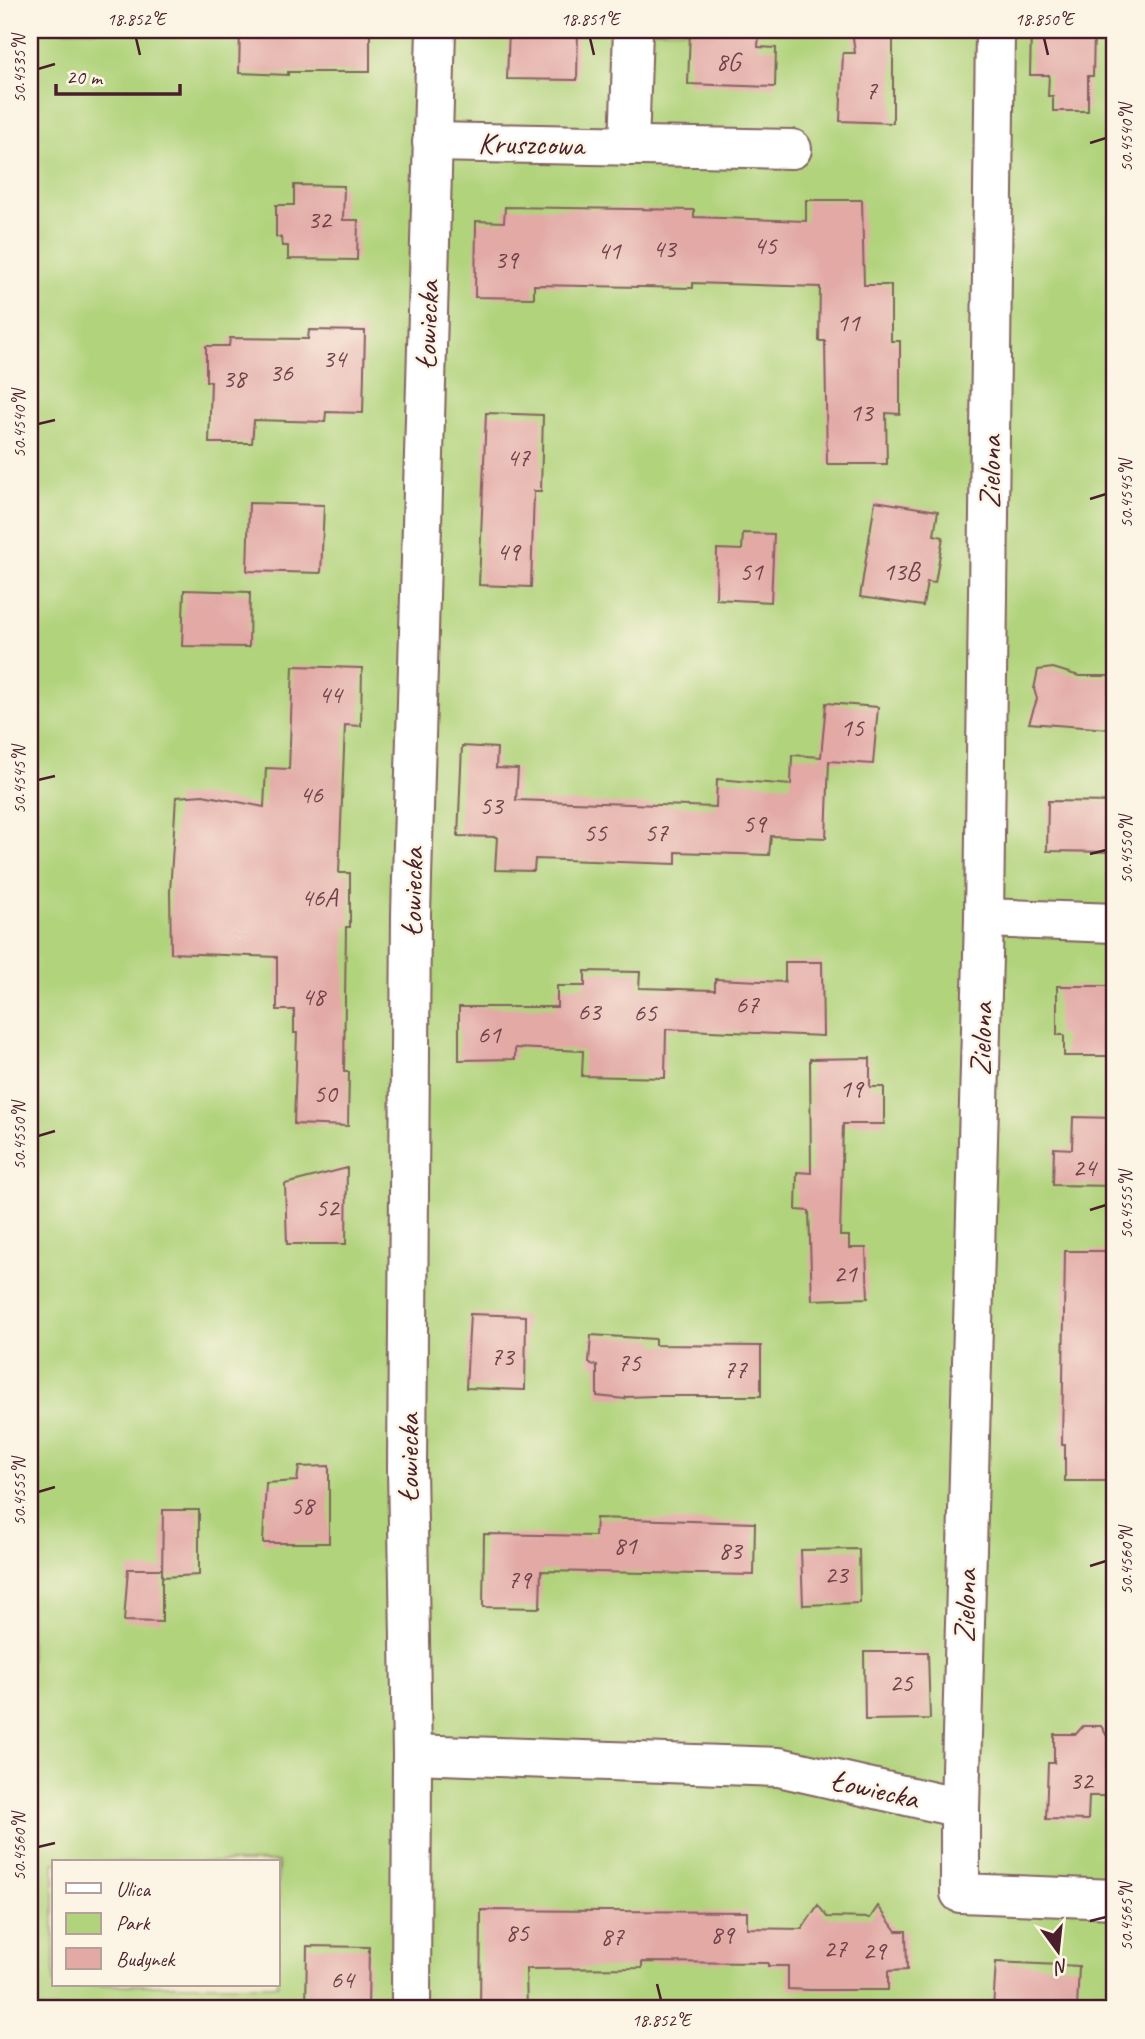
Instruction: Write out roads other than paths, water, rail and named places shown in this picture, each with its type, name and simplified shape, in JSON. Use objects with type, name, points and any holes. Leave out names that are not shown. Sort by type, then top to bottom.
[{"type":"street","name":"Łowiecka","points":[[411,2009],[412,1754],[407,1468],[411,914],[436,30]]},
{"type":"street","points":[[629,146],[633,30]]},
{"type":"street","name":"Zielona","points":[[995,30],[984,918],[960,1893],[1115,1899]]},
{"type":"street","name":"Kruszcowa","points":[[432,142],[792,149]]},
{"type":"street","points":[[984,918],[1115,923]]},
{"type":"street","name":"Łowiecka","points":[[412,1754],[779,1767],[960,1808]]}]
